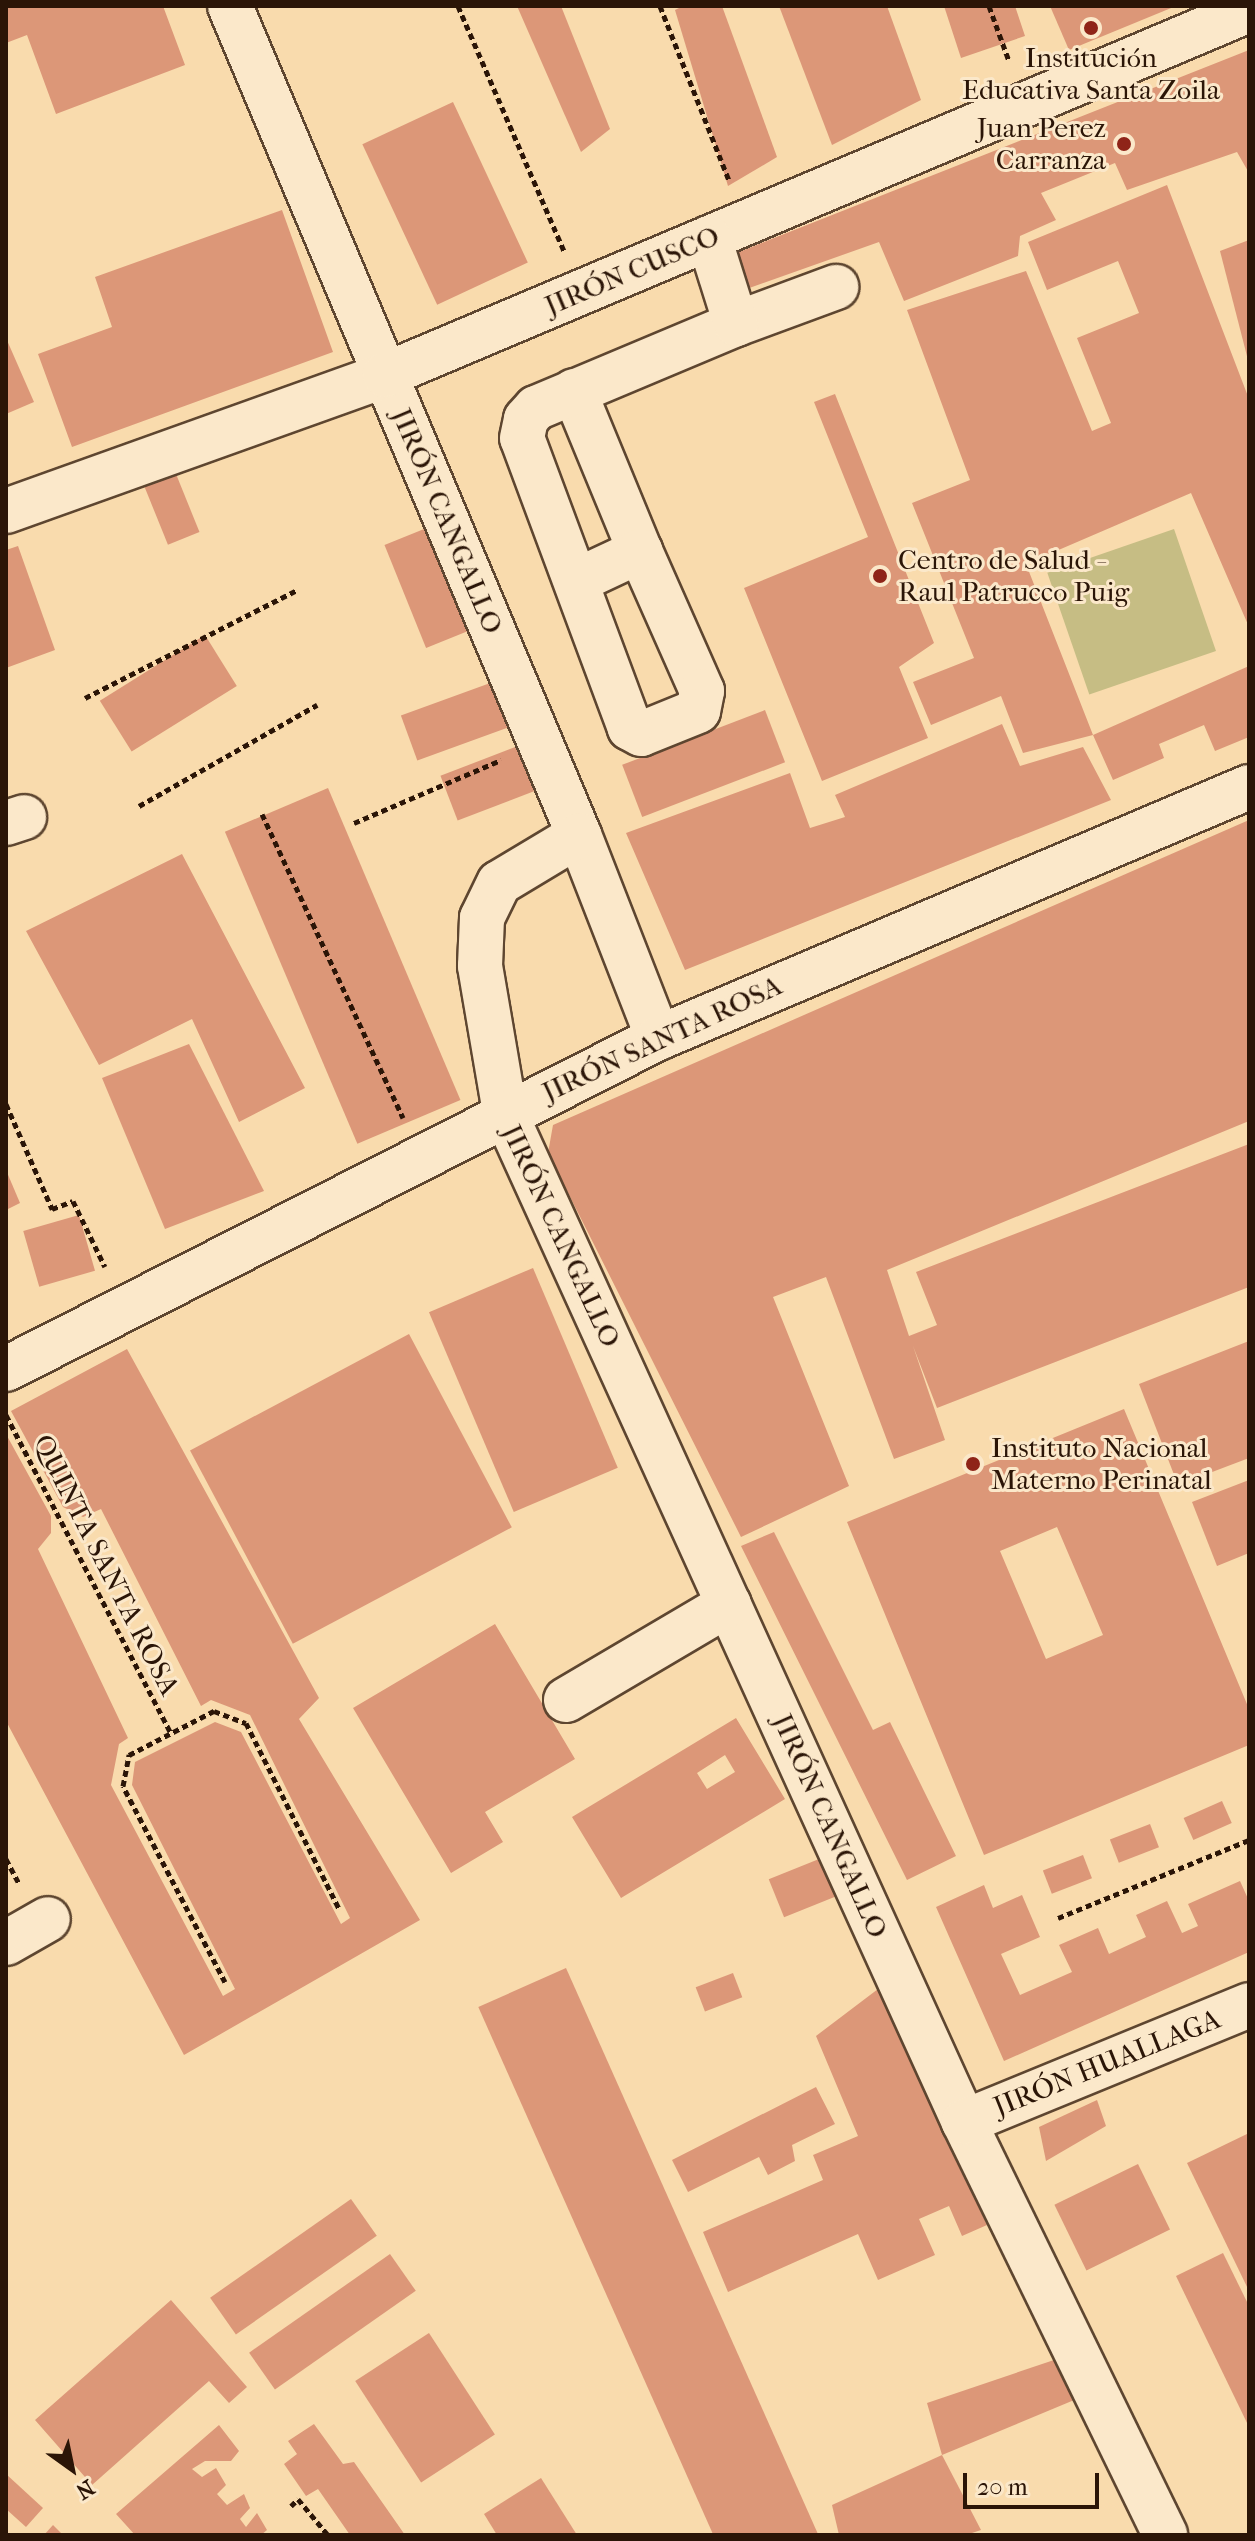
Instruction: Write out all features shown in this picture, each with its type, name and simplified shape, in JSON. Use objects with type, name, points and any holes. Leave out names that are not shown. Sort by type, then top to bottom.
[{"type":"street","name":"JIRÓN CANGALLO","points":[[230,6],[541,743],[658,1038]]},
{"type":"street","name":"JIRÓN CUSCO","points":[[6,511],[385,375],[1249,10]]},
{"type":"street","points":[[728,230],[736,324]]},
{"type":"street","points":[[574,391],[702,691],[698,711],[641,734],[630,728],[522,438],[526,419],[536,408],[574,391],[736,324],[836,287]]},
{"type":"street","points":[[576,581],[640,551]]},
{"type":"street","name":"JIRÓN SANTA ROSA","points":[[6,1369],[420,1156],[658,1038],[1249,787]]},
{"type":"street","name":"JIRÓN CANGALLO","points":[[579,835],[499,883],[482,918],[480,966],[505,1113],[964,2122],[1165,2535]]},
{"type":"street","points":[[566,1700],[729,1604]]},
{"type":"street","points":[[6,1943],[48,1919]]},
{"type":"street","name":"JIRÓN HUALLAGA","points":[[964,2122],[1249,2005]]},
{"type":"path","points":[[458,6],[581,292]]},
{"type":"path","points":[[660,6],[728,230]]},
{"type":"path","points":[[989,6],[1025,105]]},
{"type":"path","points":[[85,698],[297,590]]},
{"type":"path","points":[[139,806],[317,705]]},
{"type":"path","points":[[354,823],[541,743]]},
{"type":"path","points":[[262,814],[420,1156]]},
{"type":"path","points":[[6,1104],[52,1209],[73,1201],[124,1309]]},
{"type":"path","name":"QUINTA SANTA ROSA","points":[[6,1415],[171,1733]]},
{"type":"path","name":"QUINTA SANTA ROSA","points":[[225,1982],[123,1786],[129,1755],[214,1711],[246,1723],[339,1909]]},
{"type":"path","points":[[1058,1918],[1249,1840]]},
{"type":"path","points":[[6,1859],[21,1886]]},
{"type":"path","points":[[291,2506],[298,2499],[328,2535]]},
{"type":"shaded area","points":[[1174,529],[1216,651],[1089,695],[1047,573]]},
{"type":"building","points":[[6,6],[163,6],[185,65],[56,114],[27,35],[6,43]]},
{"type":"building","points":[[517,6],[561,6],[610,129],[581,152]]},
{"type":"building","points":[[683,6],[722,6],[777,157],[728,186],[675,10]]},
{"type":"building","points":[[779,6],[887,6],[921,100],[832,145]]},
{"type":"building","points":[[944,6],[1015,6],[1025,36],[961,58]]},
{"type":"building","name":"Institución Educativa Santa Zoila","points":[[1050,6],[1176,6],[1069,50]]},
{"type":"building","points":[[1249,50],[1249,173],[1237,152],[1127,190],[1115,163],[1041,193],[1056,220],[1020,236],[1018,256],[904,301],[879,242],[710,302],[696,269]]},
{"type":"building","points":[[453,102],[528,262],[437,305],[362,144]]},
{"type":"building","points":[[1167,185],[1249,399],[1249,627],[1191,493],[1026,564],[1093,735],[1023,753],[1001,696],[931,725],[913,682],[974,658],[912,503],[970,480],[907,310],[1026,271],[1092,431],[1111,423],[1077,338],[1139,313],[1118,261],[1047,290],[1028,242]]},
{"type":"building","points":[[282,210],[333,352],[72,447],[38,354],[112,327],[95,277]]},
{"type":"building","points":[[1249,240],[1249,360],[1248,360],[1220,251]]},
{"type":"building","points":[[6,338],[34,402],[6,414]]},
{"type":"building","points":[[835,394],[934,643],[899,667],[928,738],[822,781],[744,588],[868,537],[814,402]]},
{"type":"building","points":[[174,469],[199,532],[168,545],[142,482]]},
{"type":"building","points":[[429,527],[471,630],[426,648],[384,545]]},
{"type":"building","points":[[18,546],[55,650],[6,668],[6,550]]},
{"type":"building","points":[[205,635],[237,686],[132,752],[100,701]]},
{"type":"building","points":[[1249,666],[1249,737],[1215,751],[1204,725],[1159,744],[1164,758],[1113,780],[1093,735]]},
{"type":"building","points":[[493,682],[509,727],[417,761],[401,716]]},
{"type":"building","points":[[765,710],[785,762],[642,817],[622,765]]},
{"type":"building","points":[[1002,724],[1020,766],[1083,747],[1111,800],[685,970],[626,833],[790,773],[810,828],[845,817],[835,795]]},
{"type":"building","points":[[531,741],[548,786],[458,821],[440,776]]},
{"type":"building","points":[[328,788],[460,1100],[357,1144],[225,832]]},
{"type":"building","points":[[1249,820],[1249,1121],[887,1270],[909,1336],[937,1325],[916,1272],[1249,1144],[1249,1287],[937,1408],[913,1346],[945,1440],[894,1459],[826,1277],[773,1297],[849,1486],[741,1537],[548,1153],[553,1125]]},
{"type":"building","points":[[182,854],[305,1088],[239,1122],[192,1019],[99,1065],[26,931]]},
{"type":"building","points":[[189,1044],[264,1191],[165,1229],[102,1078]]},
{"type":"building","points":[[6,1170],[20,1203],[6,1210]]},
{"type":"building","points":[[79,1215],[95,1271],[39,1287],[23,1231]]},
{"type":"building","points":[[533,1268],[618,1468],[514,1512],[429,1312]]},
{"type":"building","points":[[409,1334],[512,1527],[293,1644],[190,1450]]},
{"type":"building","points":[[1249,1341],[1249,1458],[1178,1485],[1139,1384]]},
{"type":"building","points":[[127,1349],[319,1698],[299,1719],[420,1920],[184,2055],[6,1721],[6,1434],[51,1516],[51,1533],[38,1549],[128,1738],[119,1744],[111,1785],[223,1996],[235,1989],[132,1785],[135,1762],[215,1722],[241,1732],[341,1924],[350,1918],[250,1715],[211,1700],[201,1706],[101,1509],[83,1517],[63,1507],[11,1411]]},
{"type":"building","points":[[1124,1409],[1249,1709],[1249,1745],[984,1855],[847,1522]],"holes":[[[1057,1527],[1103,1635],[1046,1659],[1000,1551]]]},
{"type":"building","points":[[1249,1480],[1249,1553],[1217,1566],[1192,1502]]},
{"type":"building","points":[[774,1532],[873,1730],[890,1722],[956,1856],[907,1880],[741,1546]]},
{"type":"building","points":[[495,1624],[575,1759],[485,1812],[503,1842],[451,1873],[353,1708]]},
{"type":"building","points":[[736,1718],[785,1799],[621,1898],[572,1817]],"holes":[[[725,1755],[735,1772],[707,1789],[697,1773]]]},
{"type":"building","points":[[1222,1801],[1232,1823],[1193,1840],[1184,1818]]},
{"type":"building","points":[[1150,1824],[1159,1847],[1119,1863],[1110,1839]]},
{"type":"building","points":[[829,1855],[844,1893],[784,1917],[769,1879]]},
{"type":"building","points":[[1083,1855],[1092,1878],[1052,1894],[1043,1870]]},
{"type":"building","points":[[1240,1881],[1249,1901],[1249,1952],[1004,2061],[936,1907],[984,1885],[993,1908],[1022,1895],[1040,1937],[1001,1954],[1020,1995],[1072,1972],[1059,1945],[1098,1928],[1109,1954],[1146,1937],[1136,1915],[1167,1901],[1182,1933],[1198,1926],[1188,1904]]},
{"type":"building","points":[[566,1968],[818,2534],[713,2535],[478,2007]]},
{"type":"building","points":[[733,1973],[742,1997],[705,2012],[696,1987]]},
{"type":"building","points":[[882,1986],[987,2225],[962,2236],[949,2206],[919,2219],[935,2255],[878,2280],[858,2234],[728,2292],[703,2232],[823,2180],[813,2155],[858,2136],[816,2036]]},
{"type":"building","points":[[816,2087],[835,2124],[792,2145],[795,2161],[768,2175],[759,2157],[688,2192],[672,2160]]},
{"type":"building","points":[[1097,2100],[1106,2126],[1046,2161],[1039,2127]]},
{"type":"building","points":[[1249,2133],[1249,2291],[1187,2163]]},
{"type":"building","points":[[1138,2164],[1170,2230],[1086,2270],[1054,2205]]},
{"type":"building","points":[[351,2199],[377,2236],[236,2335],[210,2298]]},
{"type":"building","points":[[1223,2253],[1249,2306],[1249,2427],[1176,2276]]},
{"type":"building","points":[[390,2254],[416,2291],[275,2390],[249,2353]]},
{"type":"building","points":[[171,2300],[247,2387],[229,2403],[209,2381],[92,2485],[35,2420]]},
{"type":"building","points":[[429,2333],[495,2434],[421,2482],[355,2381]]},
{"type":"building","points":[[1054,2360],[1079,2398],[942,2455],[927,2403]]},
{"type":"building","points":[[314,2424],[343,2464],[354,2462],[405,2535],[350,2535],[318,2489],[306,2496],[284,2464],[297,2454],[288,2441]]},
{"type":"building","points":[[219,2425],[239,2451],[231,2461],[205,2461],[192,2469],[202,2477],[216,2468],[226,2485],[217,2494],[227,2505],[244,2494],[250,2508],[240,2519],[246,2527],[257,2513],[267,2530],[261,2535],[135,2535],[116,2514]]},
{"type":"building","points":[[942,2455],[981,2530],[966,2535],[839,2535],[832,2505]]},
{"type":"building","points":[[6,2474],[43,2508],[26,2527],[6,2509]]},
{"type":"building","points":[[541,2478],[577,2535],[497,2535],[484,2514]]},
{"type":"building","points":[[53,2525],[63,2535],[44,2535]]},
{"type":"place","name":"Institución Educativa Santa Zoila","points":[[1091,28]]},
{"type":"place","name":"Juan Perez Carranza","points":[[1124,144]]},
{"type":"place","name":"Centro de Salud - Raul Patrucco Puig","points":[[880,576]]},
{"type":"place","name":"Instituto Nacional Materno Perinatal","points":[[973,1464]]}]
